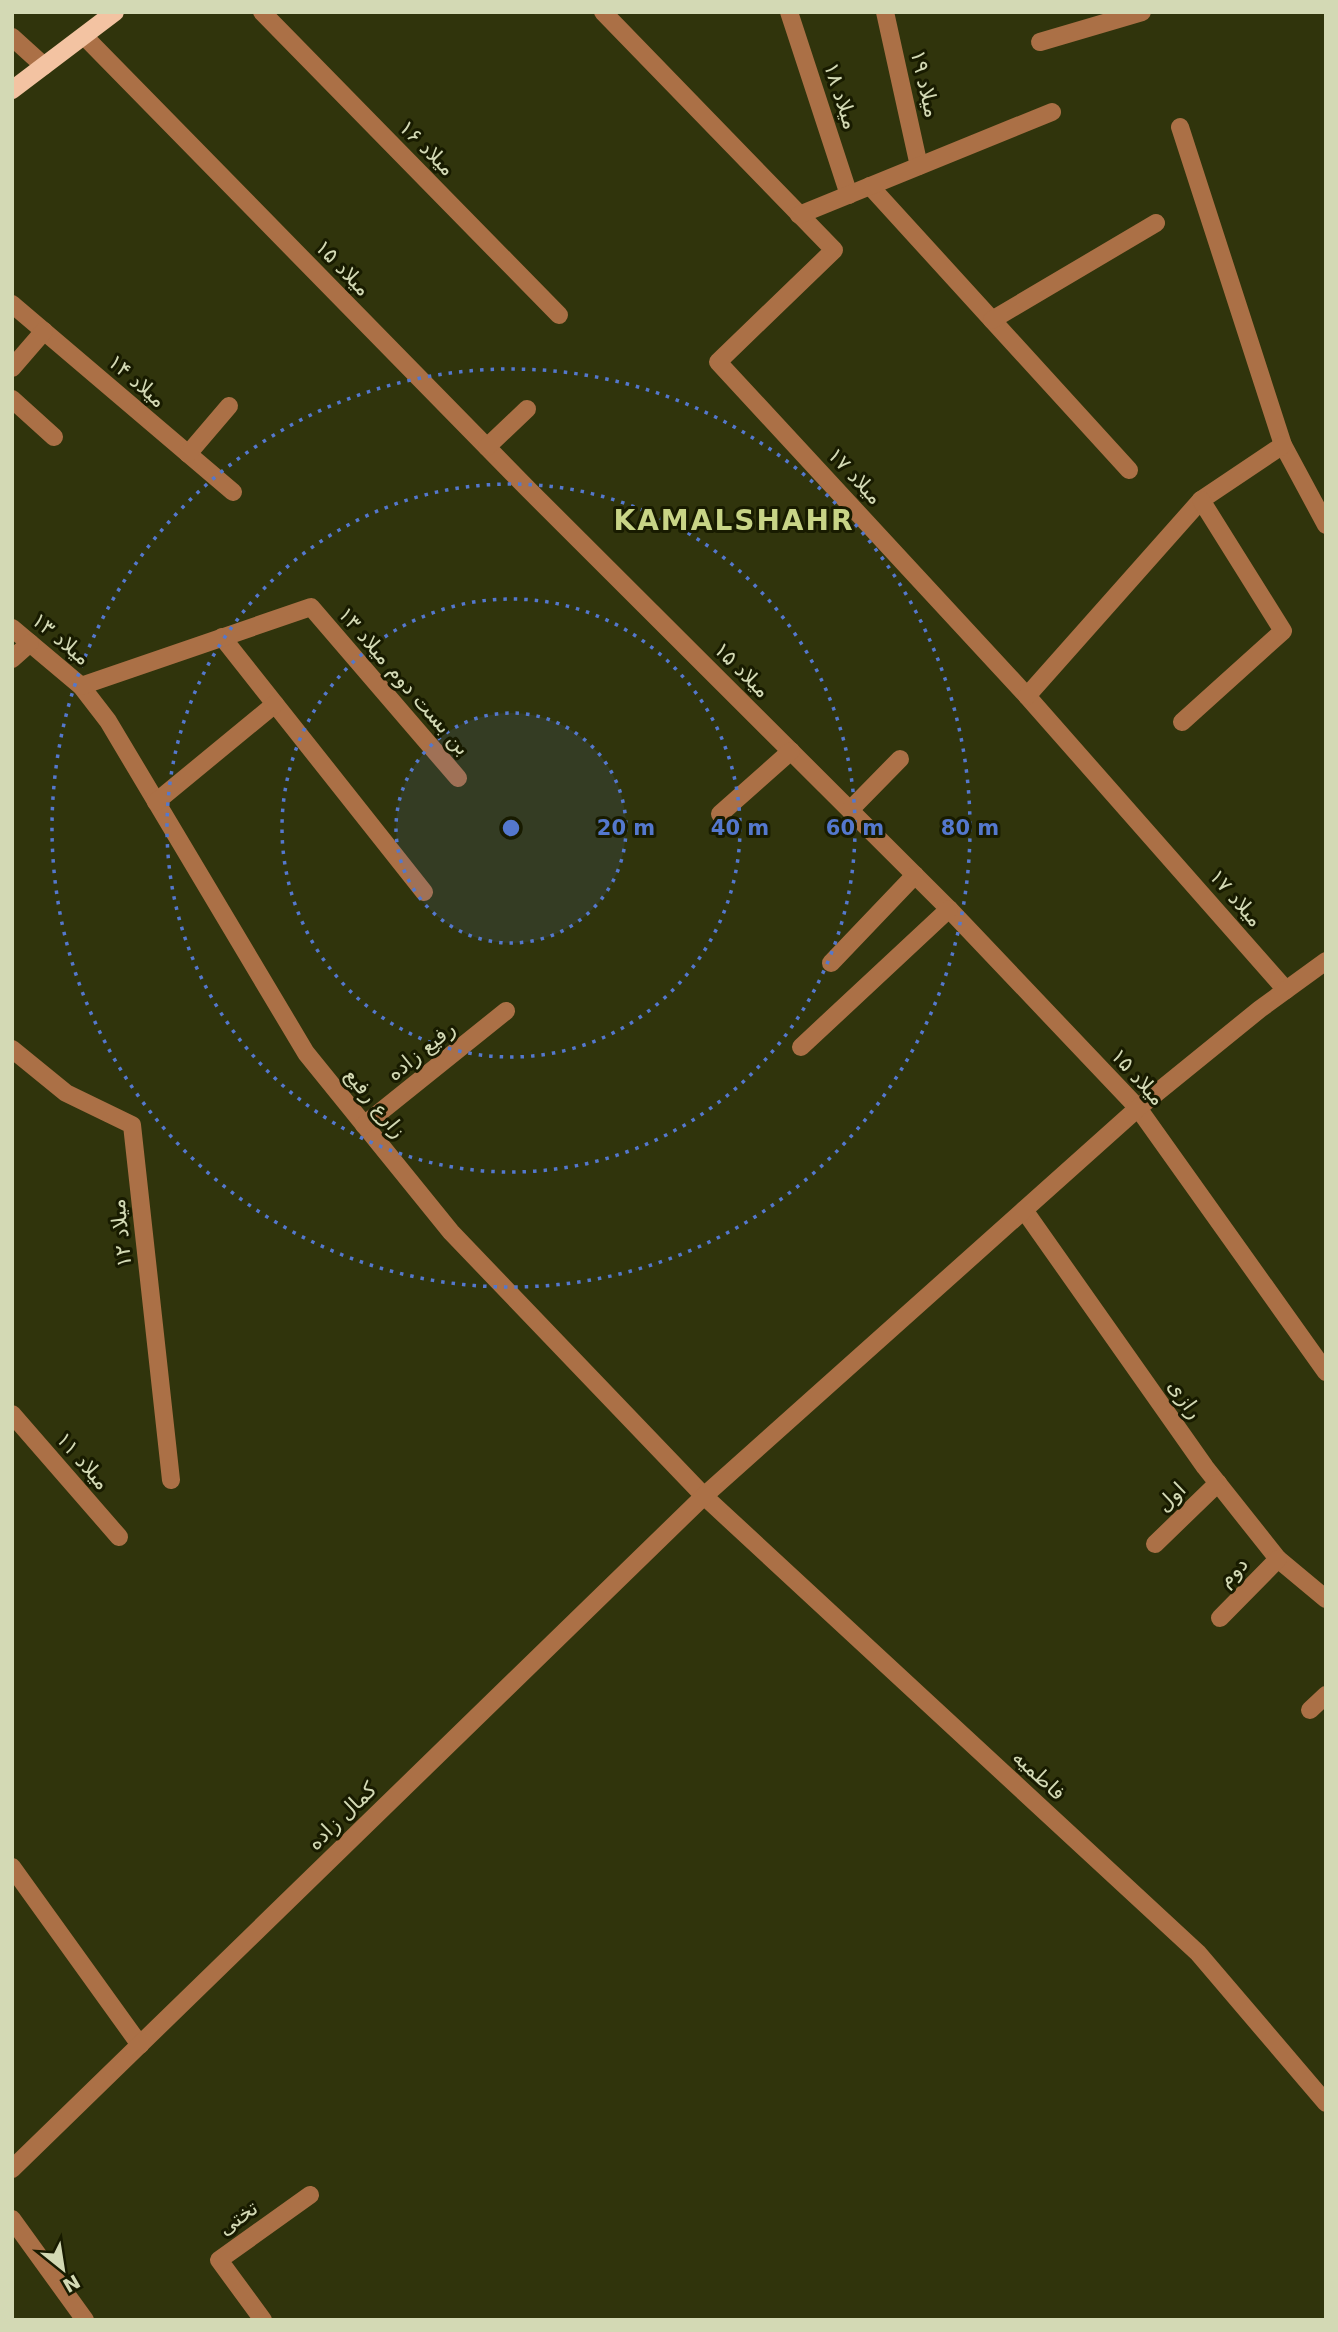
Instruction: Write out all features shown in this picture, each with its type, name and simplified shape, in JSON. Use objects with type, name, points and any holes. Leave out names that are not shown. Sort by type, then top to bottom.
[{"type":"main road","points":[[12,90],[115,12]]},
{"type":"street","name":"میلاد ۱۶","points":[[262,12],[559,315]]},
{"type":"street","name":"میلاد ۱۷","points":[[603,12],[834,250],[718,362],[1027,695],[1286,990]]},
{"type":"street","name":"میلاد ۱۸","points":[[789,12],[849,195]]},
{"type":"street","name":"میلاد ۱۹","points":[[885,12],[919,166]]},
{"type":"street","points":[[1040,42],[1142,12]]},
{"type":"street","name":"میلاد ۱۵","points":[[84,36],[487,447],[949,909],[1138,1108],[1326,1372]]},
{"type":"street","points":[[12,37],[44,66]]},
{"type":"street","points":[[799,215],[1052,112]]},
{"type":"street","points":[[1180,127],[1283,445],[1326,526]]},
{"type":"street","points":[[870,186],[1129,470]]},
{"type":"street","points":[[992,320],[1156,223]]},
{"type":"street","name":"میلاد ۱۴","points":[[12,304],[233,492]]},
{"type":"street","points":[[12,368],[44,331]]},
{"type":"street","points":[[12,399],[54,438]]},
{"type":"street","points":[[188,454],[229,406]]},
{"type":"street","points":[[487,447],[527,409]]},
{"type":"street","points":[[1027,695],[1201,500],[1283,445]]},
{"type":"street","points":[[1182,722],[1283,631],[1201,500]]},
{"type":"street","name":"بن بست دوم میلاد ۱۳","points":[[81,686],[311,607],[458,778]]},
{"type":"street","name":"میلاد ۱۳","points":[[12,628],[81,686]]},
{"type":"street","points":[[222,637],[424,892]]},
{"type":"street","points":[[12,659],[30,643]]},
{"type":"street","name":"زارع رفیع","points":[[81,686],[108,721],[306,1053],[451,1232],[704,1496]]},
{"type":"street","points":[[156,802],[275,704]]},
{"type":"street","points":[[720,814],[791,751]]},
{"type":"street","points":[[849,810],[900,759]]},
{"type":"street","points":[[831,963],[915,876]]},
{"type":"street","points":[[801,1047],[949,909]]},
{"type":"street","name":"کمال زاده","points":[[12,2169],[704,1496],[1138,1108],[1260,1009],[1326,961]]},
{"type":"street","name":"رفیع زاده","points":[[364,1125],[506,1011]]},
{"type":"street","name":"میلاد ۱۲","points":[[12,1049],[66,1093],[132,1125],[171,1480]]},
{"type":"street","name":"رازی","points":[[1024,1210],[1218,1483],[1278,1559],[1326,1599]]},
{"type":"street","name":"میلاد ۱۱","points":[[12,1414],[119,1537]]},
{"type":"street","name":"اول","points":[[1155,1544],[1218,1483]]},
{"type":"street","name":"فاطمیه","points":[[704,1496],[1198,1953],[1326,2103]]},
{"type":"street","name":"دوم","points":[[1220,1618],[1278,1559]]},
{"type":"street","points":[[1310,1710],[1326,1695]]},
{"type":"street","points":[[12,1867],[140,2045]]},
{"type":"street","name":"تختی","points":[[263,2320],[219,2260],[310,2195]]},
{"type":"street","points":[[12,2219],[85,2320]]},
{"type":"district","name":"KAMALSHAHR","points":[[734,520]]}]
